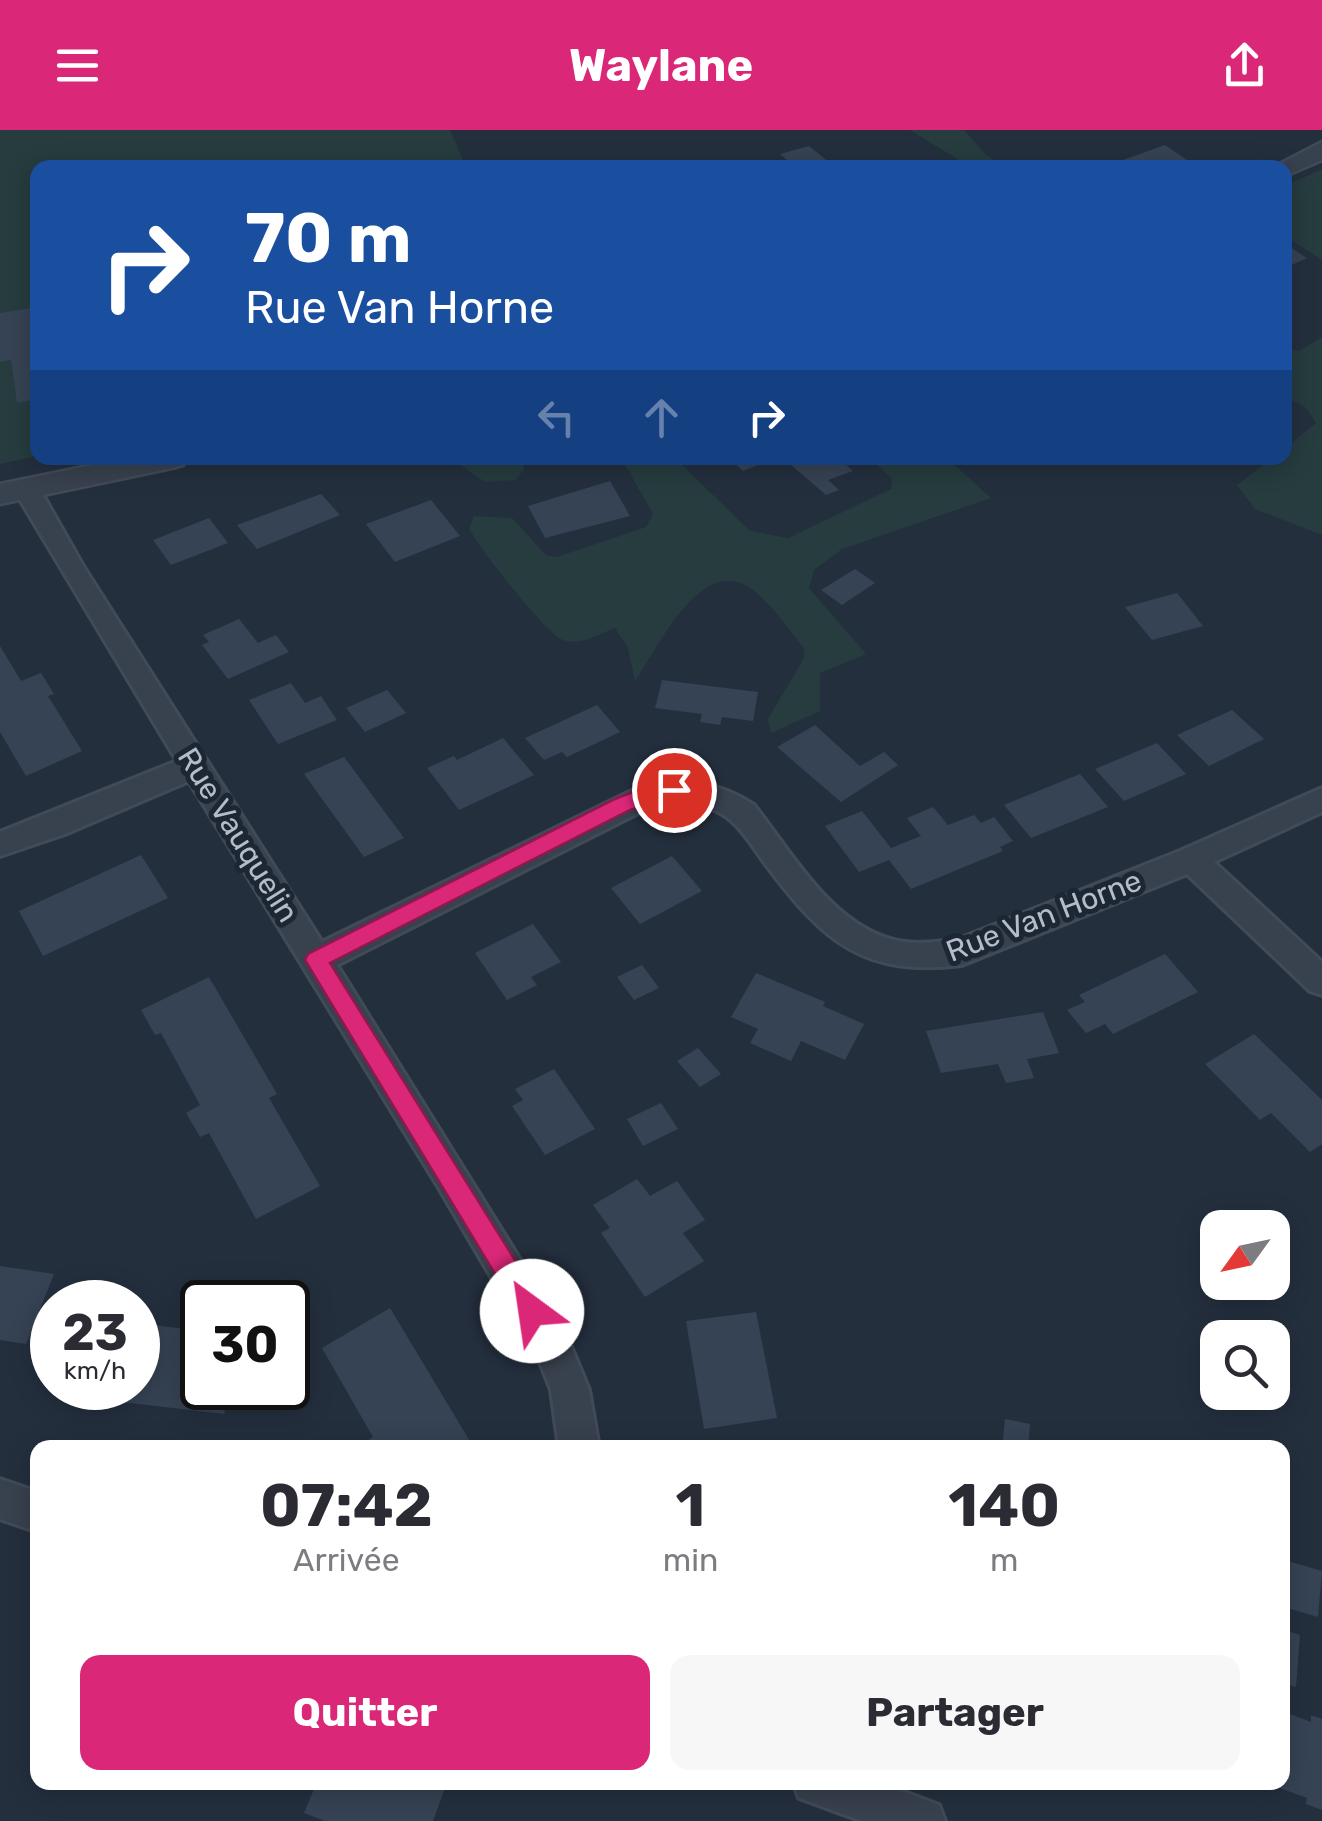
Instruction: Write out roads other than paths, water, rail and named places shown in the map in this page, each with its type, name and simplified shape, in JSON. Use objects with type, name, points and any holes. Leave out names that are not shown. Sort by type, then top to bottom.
[{"type":"street","points":[[1292,165],[1322,150]]},
{"type":"street","points":[[13,491],[138,465]]},
{"type":"street","name":"Rue Vauquelin","points":[[13,491],[194,766],[552,1345],[570,1390],[578,1440]]},
{"type":"street","points":[[0,844],[54,826],[194,766]]},
{"type":"street","name":"Rue Van Horne","points":[[316,960],[648,794],[699,791],[725,800],[744,812],[830,918],[854,939],[900,958],[929,959],[962,952],[1191,860],[1322,799]]},
{"type":"street","points":[[1191,860],[1322,982]]},
{"type":"street","points":[[0,1499],[30,1509]]},
{"type":"street","points":[[837,1790],[923,1821]]}]
